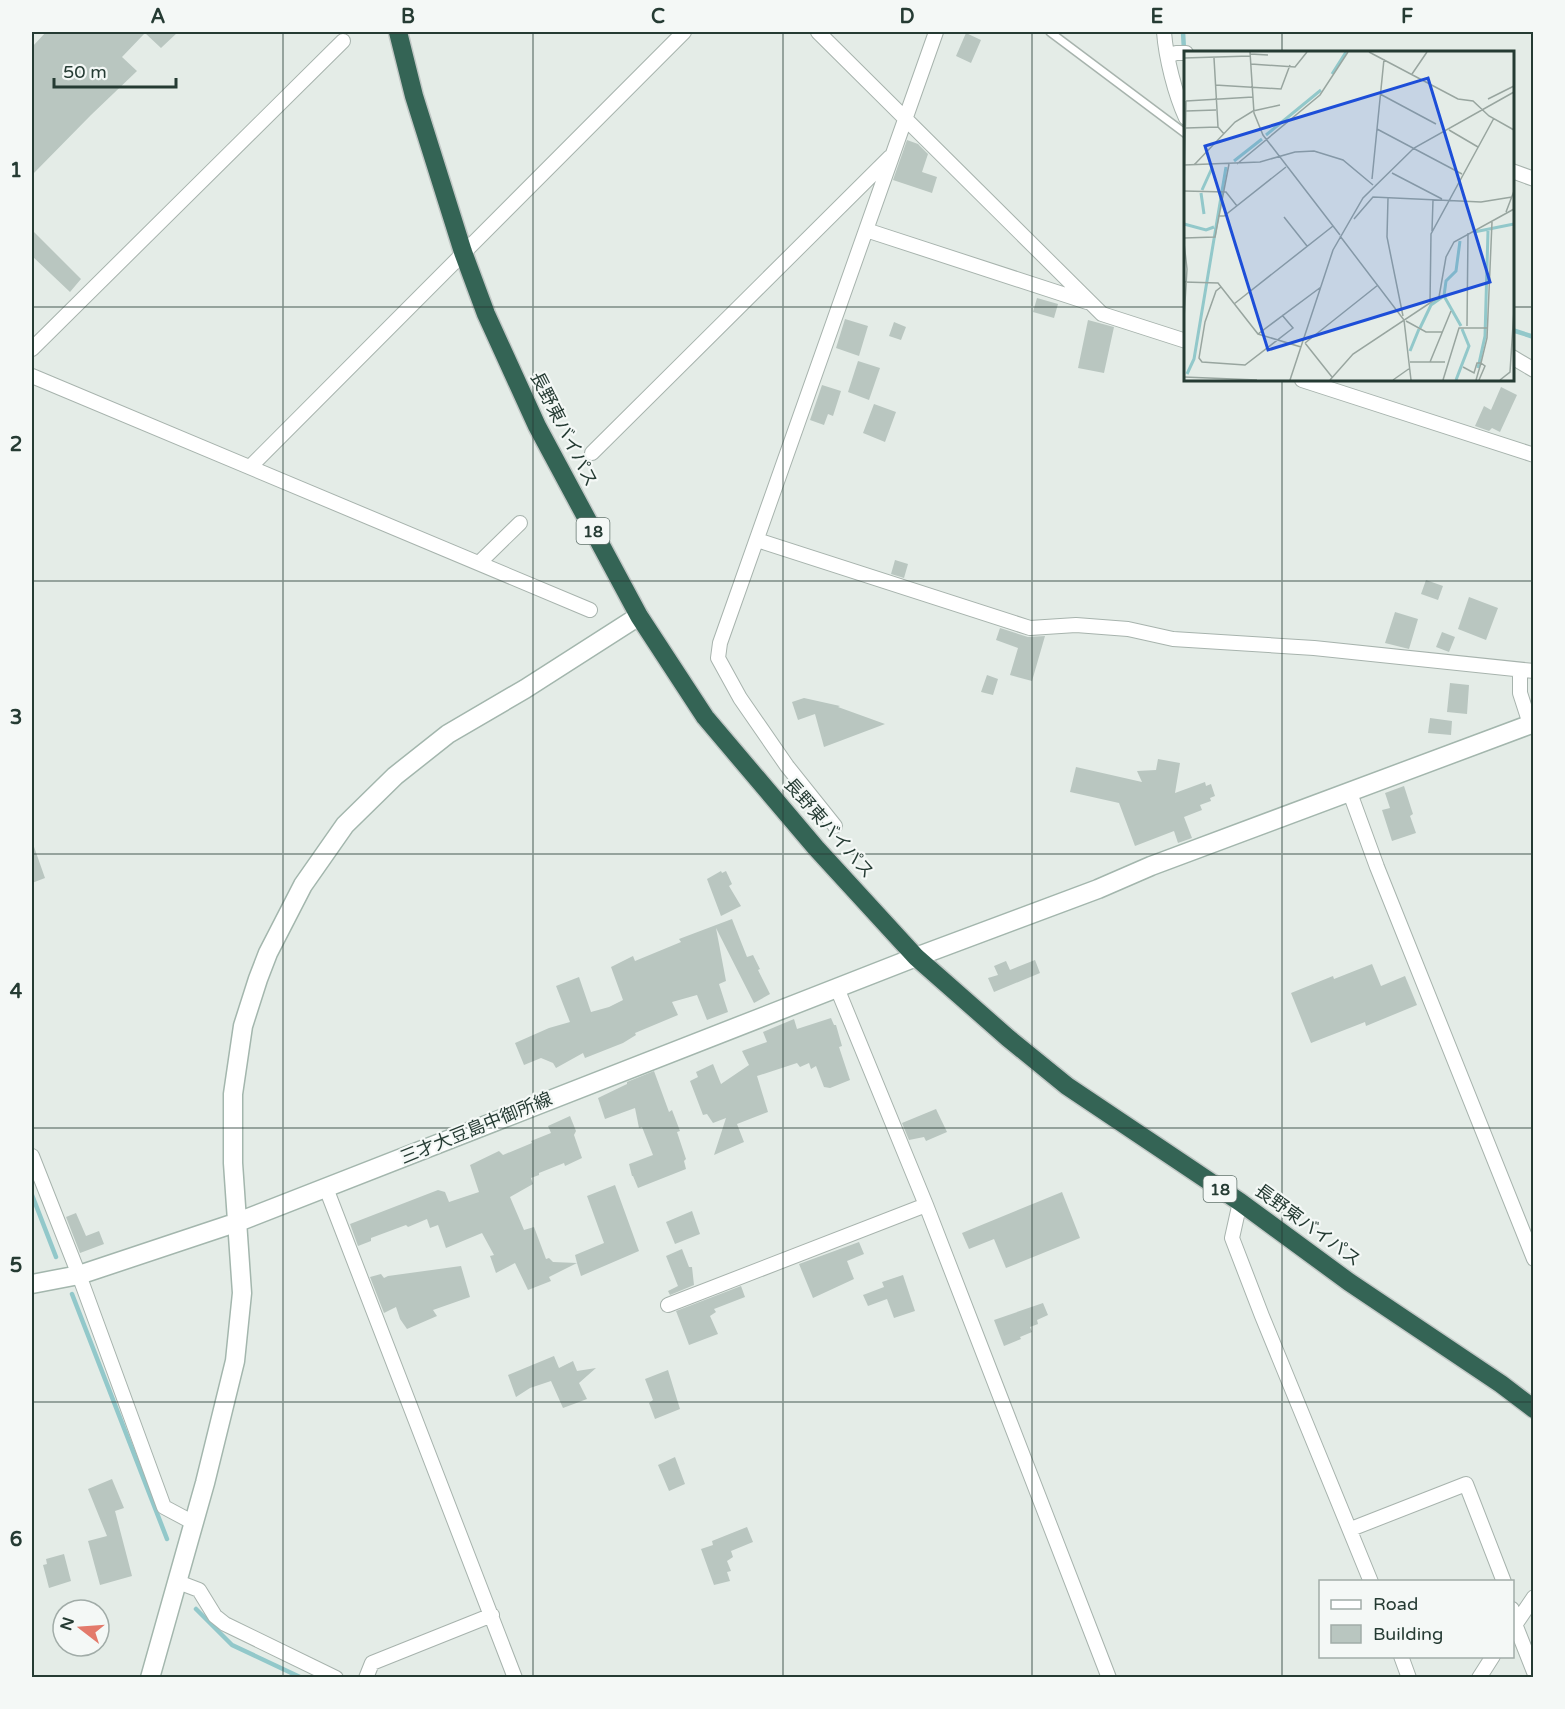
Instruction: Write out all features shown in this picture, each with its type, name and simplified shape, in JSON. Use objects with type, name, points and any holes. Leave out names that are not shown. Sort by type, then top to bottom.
[{"type":"highway","name":"長野東バイパス","points":[[398,32],[414,96],[463,252],[486,314],[537,426],[639,616],[705,717],[816,848],[916,957],[1008,1038],[1067,1086],[1240,1202],[1340,1276],[1501,1384],[1533,1409]]},
{"type":"street","points":[[250,467],[684,32]]},
{"type":"street","points":[[818,32],[1102,314],[1184,341]]},
{"type":"street","points":[[835,826],[787,766],[740,698],[718,658],[720,643],[936,32]]},
{"type":"street","points":[[1164,32],[1176,54],[1180,107],[1184,116]]},
{"type":"street","points":[[32,349],[343,41]]},
{"type":"street","points":[[592,453],[894,153]]},
{"type":"street","points":[[1514,172],[1533,179]]},
{"type":"street","points":[[866,230],[1092,304]]},
{"type":"street","points":[[1514,358],[1533,370]]},
{"type":"street","points":[[32,376],[590,610]]},
{"type":"street","points":[[1305,381],[1533,455]]},
{"type":"street","points":[[480,562],[520,523]]},
{"type":"street","points":[[757,540],[1030,628],[1076,625],[1128,629],[1173,639],[1314,648],[1527,671],[1520,693],[1532,724]]},
{"type":"street","points":[[150,1677],[194,1523],[235,1361],[242,1293],[233,1163],[233,1094],[243,1026],[268,953],[303,885],[345,825],[395,776],[448,734],[525,689],[639,616]]},
{"type":"street","name":"三才大豆島中御所線","points":[[32,1284],[76,1275],[238,1222],[916,957],[1098,889],[1151,866],[1350,794],[1532,724]]},
{"type":"street","points":[[1350,794],[1533,1259]]},
{"type":"street","points":[[837,988],[926,1205],[1109,1677]]},
{"type":"street","points":[[32,1156],[164,1507],[194,1523]]},
{"type":"street","points":[[326,1188],[515,1677]]},
{"type":"street","points":[[1240,1202],[1232,1238],[1371,1580]]},
{"type":"street","points":[[668,1305],[926,1205]]},
{"type":"street","points":[[1350,1529],[1466,1484],[1504,1580]]},
{"type":"street","points":[[178,1582],[199,1590],[215,1617],[225,1624],[336,1677]]},
{"type":"street","points":[[1533,1597],[1514,1626],[1533,1672]]},
{"type":"street","points":[[366,1677],[372,1663],[492,1615]]},
{"type":"street","points":[[1402,1658],[1409,1677]]},
{"type":"street","points":[[1479,1677],[1492,1658]]},
{"type":"lane","points":[[1050,32],[1184,133]]},
{"type":"building","points":[[46,32],[178,32],[161,48],[145,33],[122,57],[137,71],[32,175],[32,47]]},
{"type":"building","points":[[966,33],[981,40],[971,63],[956,56]]},
{"type":"building","points":[[907,140],[918,144],[928,154],[922,172],[937,177],[932,193],[893,180]]},
{"type":"building","points":[[32,230],[81,279],[70,292],[32,256]]},
{"type":"building","points":[[1037,298],[1058,304],[1054,318],[1033,312]]},
{"type":"building","points":[[845,319],[868,326],[859,356],[836,348]]},
{"type":"building","points":[[1088,320],[1114,327],[1104,373],[1078,368]]},
{"type":"building","points":[[894,322],[906,327],[901,340],[889,336]]},
{"type":"building","points":[[858,361],[880,368],[869,400],[848,392]]},
{"type":"building","points":[[822,385],[841,391],[833,416],[828,414],[824,425],[810,420]]},
{"type":"building","points":[[1501,387],[1517,395],[1500,432],[1492,428],[1489,431],[1475,426],[1484,406],[1491,410]]},
{"type":"building","points":[[874,404],[896,412],[885,442],[863,433]]},
{"type":"building","points":[[895,560],[908,564],[904,578],[891,574]]},
{"type":"building","points":[[1426,580],[1443,586],[1438,600],[1421,594]]},
{"type":"building","points":[[1469,597],[1498,608],[1486,640],[1458,629]]},
{"type":"building","points":[[1395,612],[1418,619],[1409,649],[1385,643]]},
{"type":"building","points":[[1000,628],[1028,637],[1045,636],[1032,681],[1010,675],[1018,648],[996,640]]},
{"type":"building","points":[[1442,632],[1455,637],[1449,652],[1436,647]]},
{"type":"building","points":[[987,675],[998,679],[993,695],[981,692]]},
{"type":"building","points":[[1450,683],[1469,685],[1467,714],[1447,712]]},
{"type":"building","points":[[804,698],[840,706],[838,707],[885,724],[824,747],[815,714],[798,720],[792,702]]},
{"type":"building","points":[[1430,718],[1452,721],[1451,735],[1428,733]]},
{"type":"building","points":[[1158,759],[1180,763],[1175,793],[1205,782],[1206,786],[1211,784],[1215,796],[1210,798],[1211,801],[1200,805],[1202,810],[1184,817],[1192,838],[1178,843],[1174,831],[1135,846],[1119,803],[1070,792],[1076,767],[1142,782],[1137,771],[1156,770]]},
{"type":"building","points":[[1404,786],[1416,833],[1392,841],[1382,810],[1390,808],[1385,793]]},
{"type":"building","points":[[32,845],[45,878],[32,883]]},
{"type":"building","points":[[721,871],[722,873],[726,871],[732,884],[729,886],[741,906],[721,916],[707,879]]},
{"type":"building","points":[[732,919],[747,957],[753,955],[770,994],[754,1003],[716,928],[726,981],[719,984],[728,1012],[707,1020],[697,995],[672,1002],[678,1015],[635,1033],[636,1035],[623,1043],[585,1058],[583,1053],[556,1068],[553,1063],[541,1058],[524,1065],[515,1043],[549,1028],[570,1022],[556,986],[579,977],[591,1012],[609,1007],[623,1000],[611,967],[633,956],[635,961],[681,942],[679,939]]},
{"type":"building","points":[[1035,960],[1040,973],[994,992],[988,978],[998,975],[994,966],[1006,961],[1010,970]]},
{"type":"building","points":[[1372,964],[1381,986],[1405,976],[1417,1005],[1366,1026],[1365,1022],[1311,1043],[1291,993],[1333,976],[1334,979]]},
{"type":"building","points":[[831,1018],[836,1025],[842,1046],[839,1047],[850,1080],[830,1088],[824,1087],[816,1066],[811,1069],[809,1063],[800,1067],[797,1063],[757,1076],[768,1112],[737,1124],[744,1142],[714,1155],[726,1118],[713,1123],[707,1114],[703,1115],[690,1081],[698,1077],[696,1072],[713,1064],[721,1084],[749,1065],[742,1051],[767,1042],[763,1032],[794,1019],[797,1029]]},
{"type":"building","points":[[654,1071],[669,1112],[672,1110],[680,1131],[677,1132],[686,1159],[684,1161],[686,1169],[638,1188],[629,1164],[653,1155],[642,1127],[639,1128],[635,1108],[605,1119],[598,1098],[627,1082]]},
{"type":"building","points":[[936,1109],[947,1132],[926,1141],[924,1137],[909,1140],[902,1123]]},
{"type":"building","points":[[570,1116],[582,1158],[565,1166],[564,1163],[539,1173],[531,1178],[533,1184],[510,1197],[524,1230],[534,1227],[546,1259],[549,1258],[553,1262],[577,1263],[549,1277],[551,1281],[528,1290],[515,1263],[496,1273],[490,1256],[494,1255],[482,1233],[446,1248],[438,1225],[430,1228],[427,1219],[371,1238],[371,1241],[358,1246],[350,1224],[438,1190],[445,1192],[449,1202],[479,1192],[470,1165],[499,1151],[503,1155],[532,1143],[531,1141],[551,1133],[548,1126]]},
{"type":"building","points":[[615,1185],[639,1251],[581,1276],[575,1255],[604,1243],[587,1196]]},
{"type":"building","points":[[1062,1192],[1080,1238],[1006,1268],[994,1239],[969,1249],[962,1233]]},
{"type":"building","points":[[692,1211],[700,1234],[675,1244],[666,1222]]},
{"type":"building","points":[[76,1213],[86,1236],[99,1231],[104,1244],[80,1253],[66,1217]]},
{"type":"building","points":[[859,1242],[864,1254],[847,1261],[854,1279],[813,1298],[799,1264]]},
{"type":"building","points":[[682,1249],[689,1267],[692,1267],[694,1285],[670,1295],[668,1291],[678,1286],[666,1256]]},
{"type":"building","points":[[461,1266],[470,1297],[433,1310],[437,1316],[407,1329],[396,1307],[384,1313],[370,1277],[381,1274],[384,1278]]},
{"type":"building","points":[[903,1275],[915,1311],[894,1318],[887,1299],[868,1306],[863,1295],[884,1287],[882,1282]]},
{"type":"building","points":[[741,1286],[745,1297],[714,1309],[716,1312],[710,1316],[718,1334],[689,1345],[676,1311]]},
{"type":"building","points":[[1043,1303],[1048,1315],[1037,1320],[1038,1324],[1030,1327],[1032,1332],[1004,1346],[994,1320]]},
{"type":"building","points":[[554,1356],[559,1368],[573,1361],[577,1371],[596,1368],[579,1383],[587,1399],[563,1408],[551,1381],[530,1388],[516,1397],[508,1375]]},
{"type":"building","points":[[668,1370],[680,1409],[655,1419],[649,1403],[653,1400],[645,1379]]},
{"type":"building","points":[[675,1457],[685,1484],[669,1491],[658,1465]]},
{"type":"building","points":[[112,1479],[124,1508],[115,1511],[132,1576],[100,1585],[88,1541],[107,1536],[88,1489]]},
{"type":"building","points":[[747,1527],[753,1542],[731,1551],[733,1557],[727,1561],[731,1571],[727,1572],[730,1581],[714,1585],[701,1549],[713,1545],[712,1541]]},
{"type":"building","points":[[64,1554],[71,1581],[49,1588],[43,1565],[47,1564],[46,1559]]},
{"type":"waterway","points":[[1183,32],[1184,50]]},
{"type":"waterway","points":[[1514,331],[1534,337]]},
{"type":"waterway","points":[[32,1195],[56,1257]]},
{"type":"waterway","points":[[72,1294],[167,1539]]},
{"type":"waterway","points":[[196,1609],[232,1645],[302,1678]]}]
